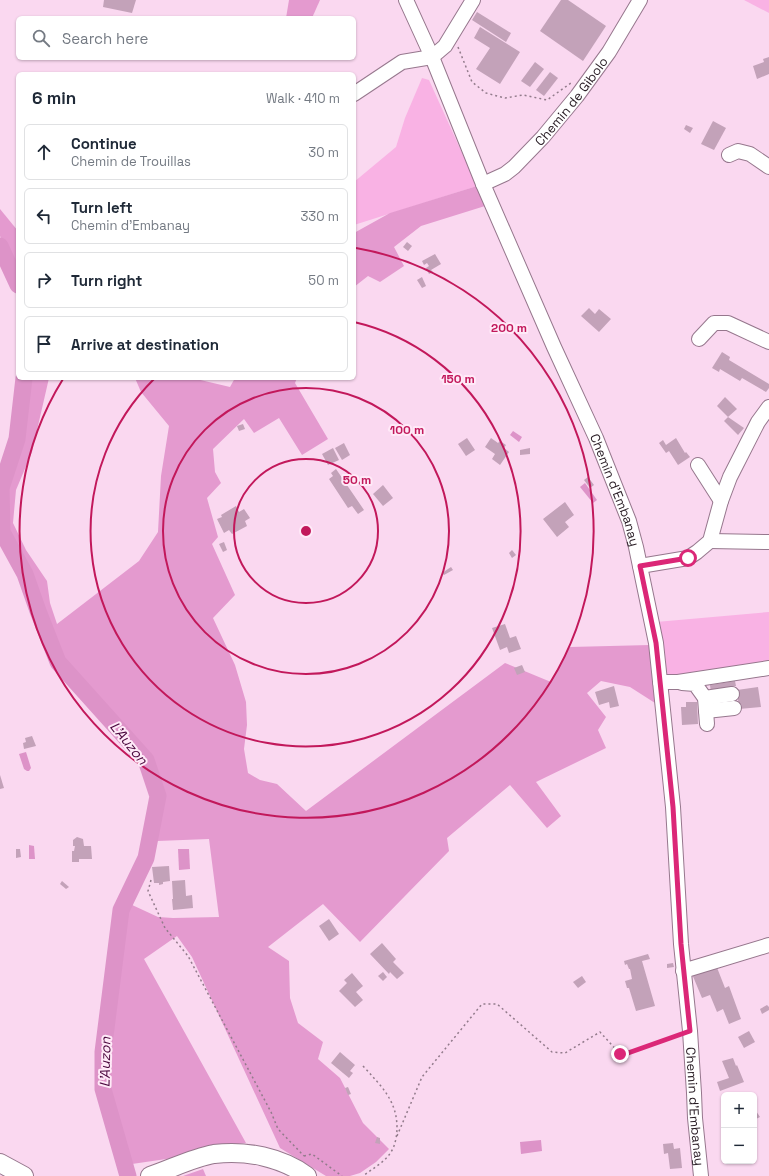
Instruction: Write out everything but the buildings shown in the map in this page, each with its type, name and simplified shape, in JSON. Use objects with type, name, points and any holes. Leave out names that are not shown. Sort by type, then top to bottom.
[{"type":"main road","points":[[158,1173],[186,1162],[213,1154],[246,1154],[277,1160],[294,1167],[307,1176]]},
{"type":"main road","points":[[158,1173],[188,1166],[228,1162],[258,1165],[286,1176]]},
{"type":"main road","points":[[0,1163],[24,1176]]},
{"type":"street","name":"Chemin d'Embanay","points":[[406,0],[432,57],[483,184],[601,452],[629,521],[656,643],[673,807],[683,970],[690,1031],[695,1118],[701,1176]]},
{"type":"street","points":[[356,93],[402,62],[432,57],[445,46],[473,0]]},
{"type":"street","name":"Chemin de Gibolo","points":[[483,184],[505,174],[514,167],[543,137],[577,96],[609,52],[640,0]]},
{"type":"street","points":[[729,155],[738,151],[750,154],[769,167]]},
{"type":"street","points":[[699,339],[714,323],[728,322],[769,342]]},
{"type":"street","points":[[640,566],[688,558],[698,552],[710,541],[721,501],[730,477],[758,422],[769,406]]},
{"type":"street","points":[[698,465],[721,501]]},
{"type":"street","points":[[710,541],[769,542]]},
{"type":"street","points":[[678,682],[769,668]]},
{"type":"street","points":[[660,682],[695,684],[706,711],[733,701]]},
{"type":"street","points":[[683,970],[769,945]]},
{"type":"path","points":[[453,34],[472,82],[486,93],[505,98],[523,95],[547,100],[574,81]]},
{"type":"path","points":[[151,880],[148,891],[165,928],[188,956],[271,1112],[278,1129],[304,1156]]},
{"type":"path","points":[[363,1176],[378,1165],[391,1152],[422,1077],[482,1004],[498,1004],[552,1052],[565,1053],[600,1032],[620,1054],[628,1053],[690,1031]]},
{"type":"path","points":[[363,1066],[393,1103],[397,1117],[397,1136]]},
{"type":"shaded area","points":[[289,0],[320,0],[313,16],[286,16]]},
{"type":"shaded area","points":[[744,0],[769,0],[769,13]]},
{"type":"shaded area","points":[[422,78],[429,80],[477,186],[356,224],[356,180],[396,147],[405,118]]},
{"type":"shaded area","points":[[477,186],[485,206],[421,226],[394,247],[404,266],[380,282],[368,276],[356,285],[356,232],[390,213]]},
{"type":"shaded area","points":[[0,209],[16,229],[16,272],[0,236]]},
{"type":"shaded area","points":[[28,380],[49,380],[32,452],[16,490],[13,523],[26,550],[47,581],[50,603],[57,624],[139,561],[158,532],[161,476],[169,426],[141,392],[136,380],[200,380],[230,387],[234,380],[296,380],[295,383],[328,439],[302,455],[279,418],[254,433],[244,419],[213,449],[215,472],[221,483],[207,498],[218,537],[212,544],[235,595],[213,618],[235,665],[246,702],[247,725],[244,749],[248,773],[260,780],[277,784],[306,811],[505,663],[551,682],[570,647],[650,645],[655,703],[630,687],[601,681],[587,693],[606,717],[598,730],[606,748],[536,782],[561,816],[547,828],[510,785],[447,838],[449,851],[360,942],[323,904],[268,947],[289,961],[290,998],[298,1023],[323,1042],[318,1059],[340,1078],[363,1123],[389,1149],[376,1162],[360,1173],[350,1176],[326,1176],[280,1148],[192,957],[177,936],[144,959],[246,1143],[206,1148],[173,1158],[132,1164],[110,1089],[111,1031],[125,910],[130,904],[158,917],[219,917],[209,839],[157,841],[164,794],[150,758],[60,658],[28,573],[7,530],[6,489],[21,438]]},
{"type":"shaded area","points":[[513,431],[522,437],[519,442],[510,435]]},
{"type":"shaded area","points":[[585,483],[597,500],[593,503],[580,487]]},
{"type":"shaded area","points":[[769,612],[769,664],[672,677],[666,675],[656,622]]},
{"type":"shaded area","points":[[26,752],[31,768],[29,771],[24,769],[19,754]]},
{"type":"shaded area","points":[[29,845],[34,846],[35,859],[29,859]]},
{"type":"shaded area","points":[[178,849],[189,849],[190,869],[179,870]]},
{"type":"shaded area","points":[[541,1140],[542,1151],[521,1154],[520,1142]]},
{"type":"shaded area","points":[[203,1169],[206,1176],[183,1176]]},
{"type":"waterway","name":"L'Auzon","points":[[0,246],[16,281]]},
{"type":"waterway","name":"L'Auzon","points":[[24,380],[17,439],[1,488],[2,532],[25,574],[58,662],[146,760],[158,796],[146,858],[121,910],[103,1052],[103,1089],[128,1176]]},
{"type":"route","points":[[620,1054],[628,1053],[690,1031],[681,944],[673,807],[656,643],[640,566],[688,558]]}]
